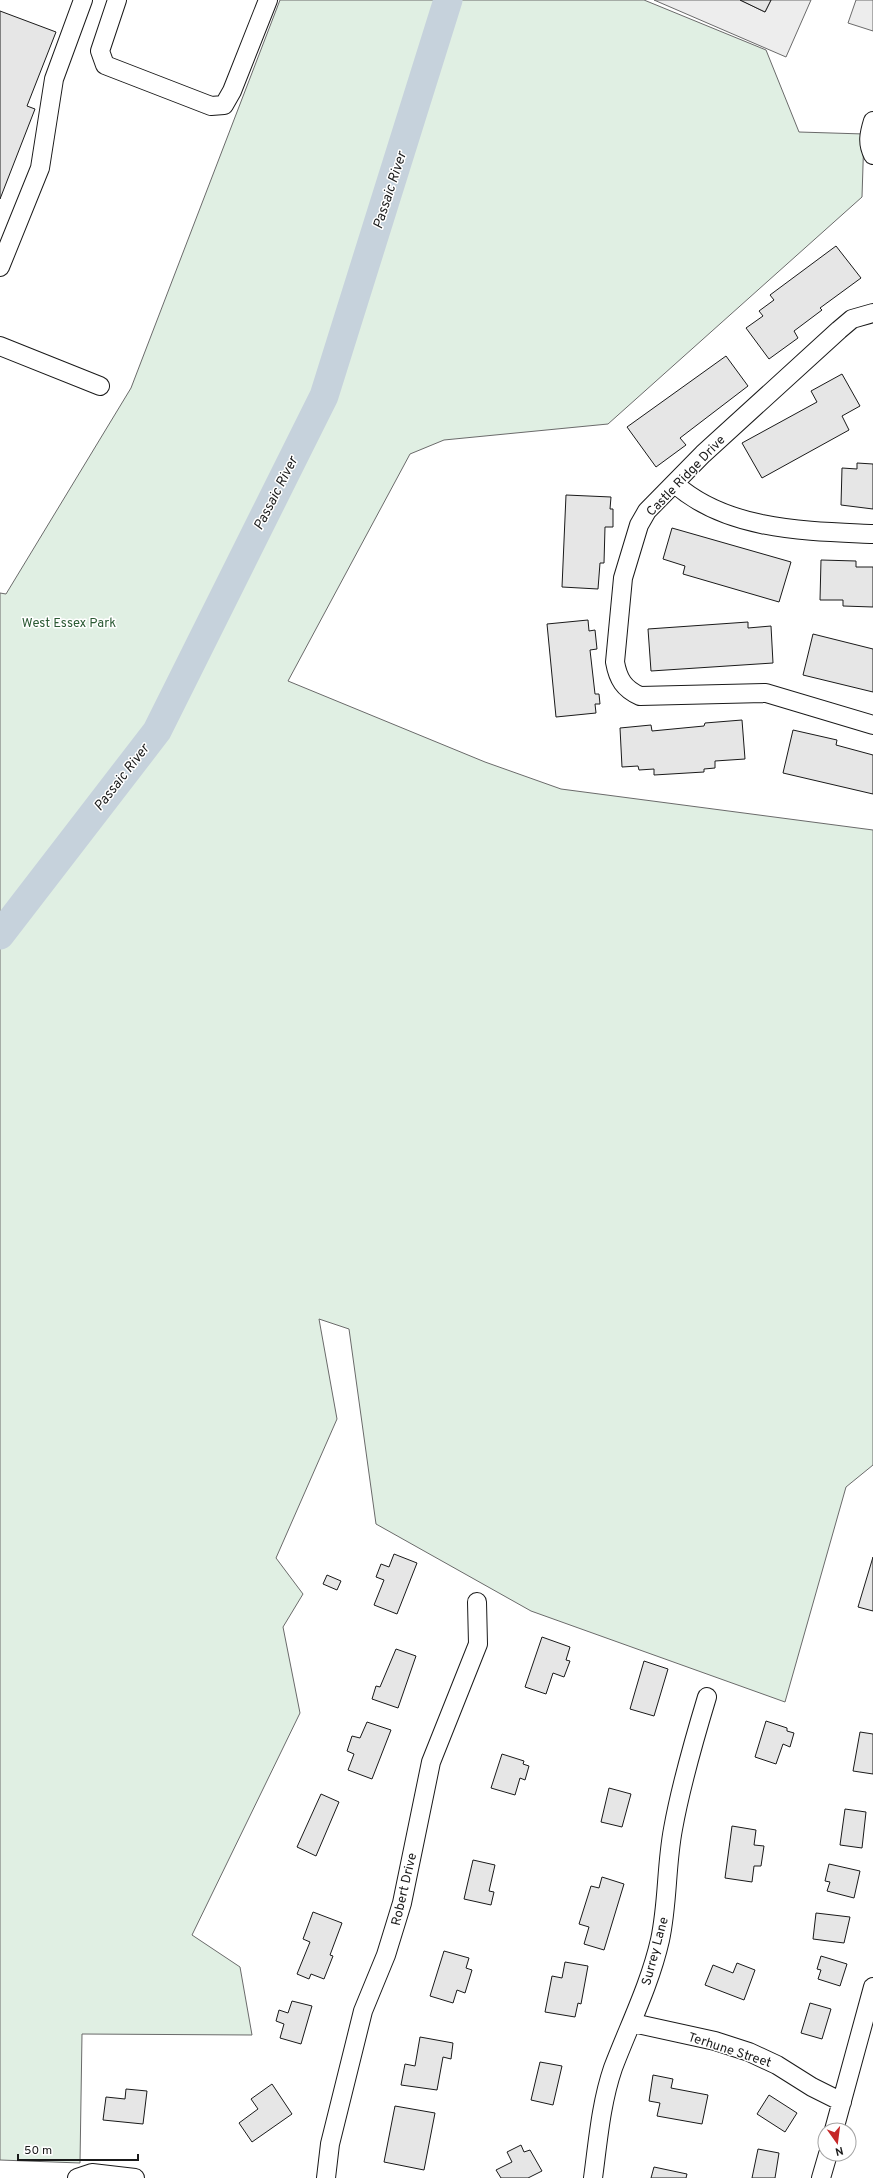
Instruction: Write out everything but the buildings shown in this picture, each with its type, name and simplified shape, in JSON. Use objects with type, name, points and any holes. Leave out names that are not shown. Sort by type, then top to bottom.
[{"type":"street","points":[[0,267],[40,168],[54,79],[83,0]]},
{"type":"street","points":[[117,0],[100,51],[105,65],[211,106],[224,105],[232,91],[268,0]]},
{"type":"street","points":[[873,121],[869,133],[869,146],[873,155]]},
{"type":"street","name":"Castle Ridge Drive","points":[[873,313],[852,319],[839,330],[703,454],[647,511],[639,525],[623,578],[615,662],[617,674],[622,684],[630,692],[640,696],[766,693],[873,725]]},
{"type":"street","points":[[0,346],[100,386]]},
{"type":"street","points":[[675,484],[687,495],[715,510],[768,526],[800,531],[873,534]]},
{"type":"street","name":"Robert Drive","points":[[326,2178],[330,2144],[363,2011],[386,1955],[402,1903],[431,1762],[478,1644],[477,1602]]},
{"type":"street","name":"Surrey Lane","points":[[593,2178],[605,2097],[613,2068],[633,2023],[660,1941],[666,1904],[673,1829],[687,1764],[707,1697]]},
{"type":"street","points":[[836,2122],[870,2013],[873,1987]]},
{"type":"street","name":"Terhune Street","points":[[633,2023],[715,2042],[749,2052],[777,2064],[812,2087],[842,2102]]},
{"type":"street","points":[[821,2178],[826,2162]]},
{"type":"street","points":[[79,2177],[92,2173],[135,2178]]},
{"type":"green space","name":"West Essex Park","points":[[280,0],[644,0],[766,50],[799,132],[864,134],[862,197],[608,424],[444,440],[410,454],[288,681],[485,762],[561,789],[873,830],[873,1465],[846,1487],[785,1702],[531,1611],[376,1524],[349,1329],[319,1319],[337,1419],[276,1558],[303,1594],[283,1627],[300,1713],[192,1935],[240,1967],[252,2035],[82,2034],[80,2163],[0,2160],[0,593],[6,594],[131,388]]},
{"type":"shaded area","points":[[654,0],[740,0],[765,12],[771,0],[811,0],[786,57]]},
{"type":"shaded area","points":[[856,0],[873,0],[873,31],[848,23]]},
{"type":"waterway","name":"Passaic River","points":[[0,935],[157,731],[324,396],[448,0]]}]
